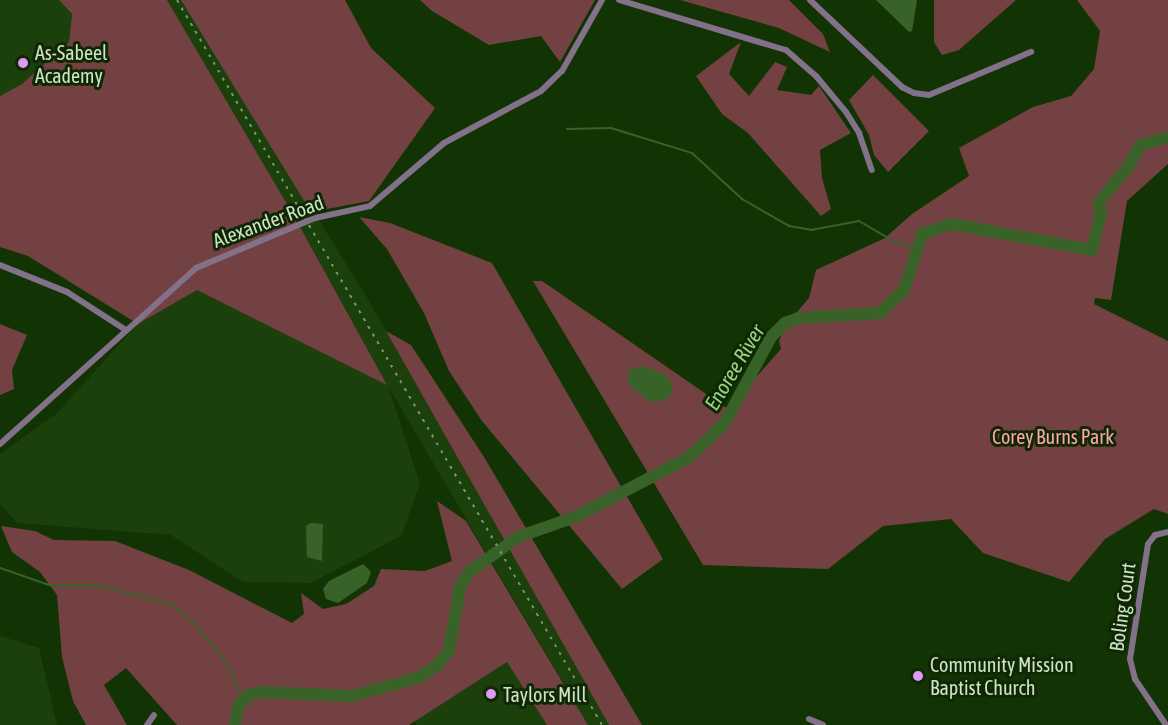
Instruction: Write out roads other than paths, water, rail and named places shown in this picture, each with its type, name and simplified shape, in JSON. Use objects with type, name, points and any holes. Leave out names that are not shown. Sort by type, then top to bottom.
[{"type":"street","name":"Alexander Road","points":[[0,444],[196,267],[315,218],[370,206],[444,143],[541,91],[562,71],[602,0]]},
{"type":"street","points":[[619,0],[786,50],[816,76],[846,112],[859,133],[872,170]]},
{"type":"street","points":[[810,0],[902,87],[914,93],[929,95],[1031,52]]},
{"type":"street","points":[[0,266],[67,292],[126,330]]},
{"type":"street","name":"Boling Court","points":[[1166,725],[1135,678],[1130,659],[1148,544],[1155,536],[1168,532]]},
{"type":"street","points":[[147,725],[154,715]]},
{"type":"street","points":[[809,719],[823,725]]},
{"type":"waterway","points":[[567,129],[611,128],[692,153],[742,199],[789,226],[811,230],[859,221],[895,242],[919,247]]},
{"type":"waterway","name":"Enoree River","points":[[235,725],[238,706],[249,695],[260,692],[352,696],[420,677],[437,666],[449,650],[460,587],[469,572],[518,537],[575,517],[688,458],[724,424],[771,337],[785,323],[799,318],[880,313],[904,290],[922,234],[951,224],[1092,250],[1101,215],[1099,202],[1128,167],[1140,145],[1168,137]]},
{"type":"waterway","points":[[0,568],[49,585],[96,585],[172,604],[197,626],[227,663],[242,698]]},
{"type":"railway","points":[[177,0],[602,725]]},
{"type":"place","name":"As-Sabeel Academy","points":[[23,63]]},
{"type":"place","name":"Community Mission Baptist Church","points":[[918,676]]},
{"type":"place","name":"Taylors Mill","points":[[491,694]]},
{"type":"park label","name":"Corey Burns Park","points":[[1053,436]]}]
